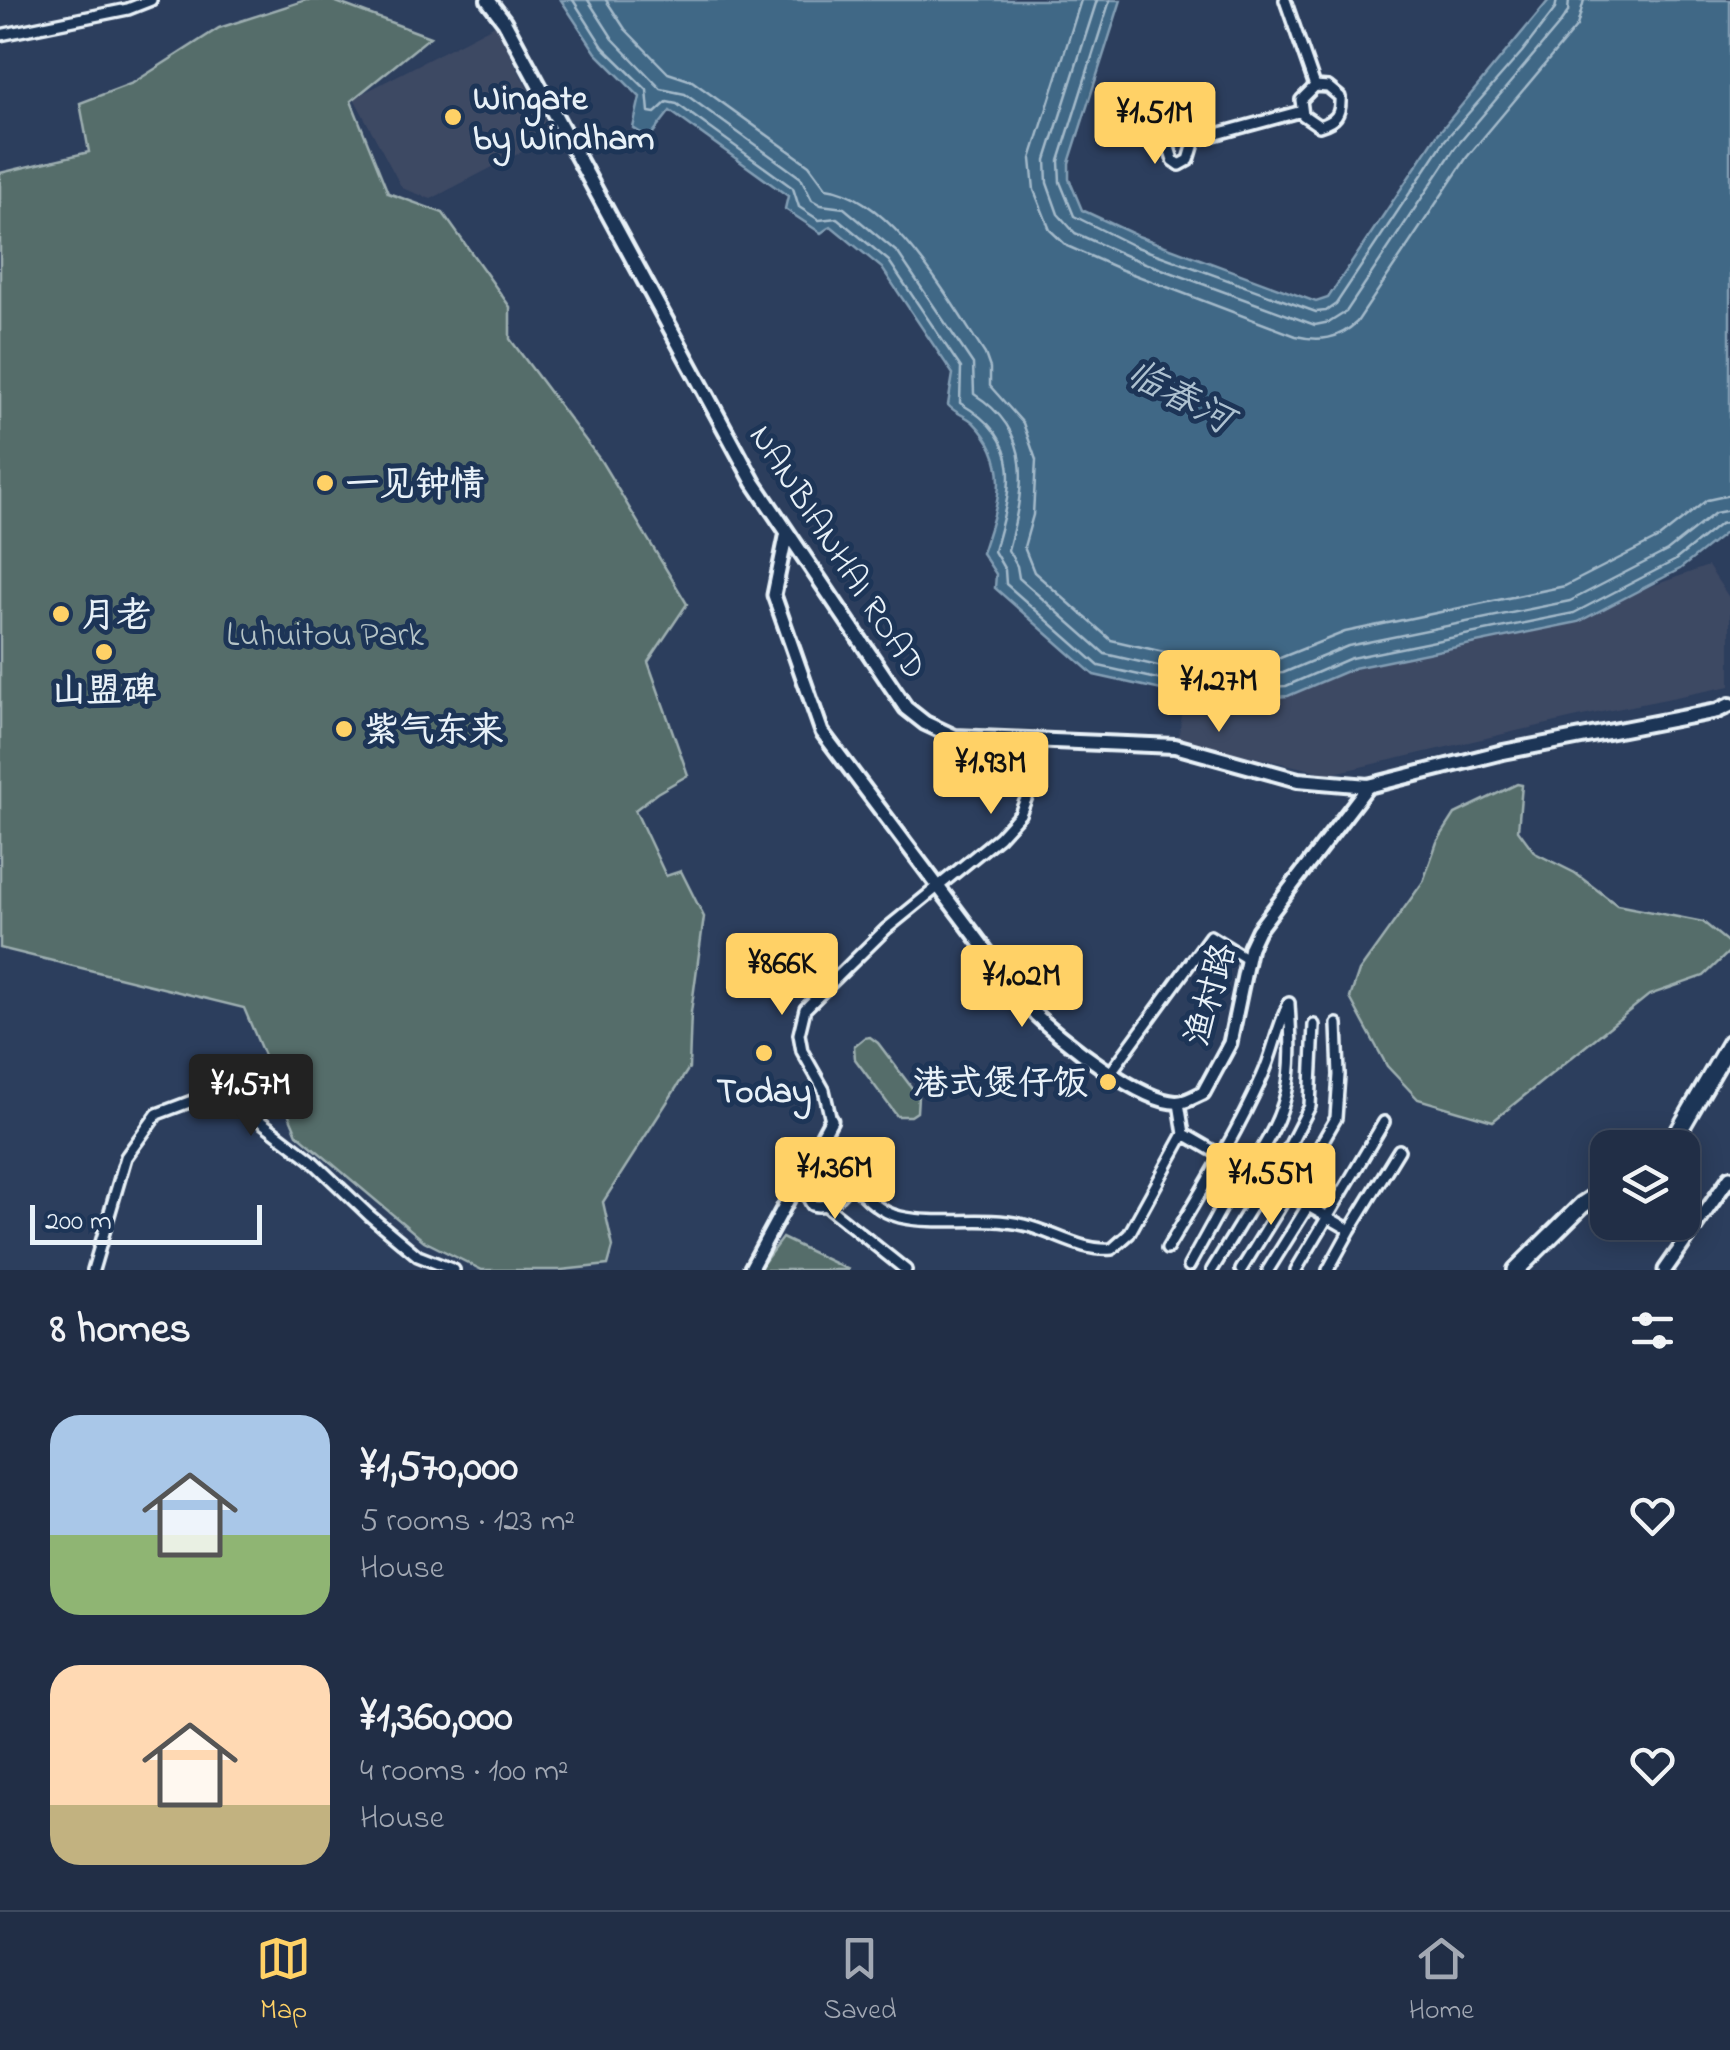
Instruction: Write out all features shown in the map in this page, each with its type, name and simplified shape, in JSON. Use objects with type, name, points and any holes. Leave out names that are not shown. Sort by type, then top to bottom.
[{"type":"main road","name":"NANBIANHAI ROAD","points":[[488,0],[504,21],[754,483],[906,708],[925,723],[955,736],[1174,746],[1298,780],[1368,786],[1503,752],[1717,711],[1730,704]]},
{"type":"main road","points":[[1680,1130],[1730,1044]]},
{"type":"main road","points":[[1516,1270],[1590,1200]]},
{"type":"street","points":[[0,35],[128,9],[151,0]]},
{"type":"street","points":[[1285,0],[1315,86]]},
{"type":"street","points":[[1315,86],[1335,91],[1340,97],[1339,116],[1333,122],[1319,126],[1302,111],[1301,100],[1315,86]]},
{"type":"street","points":[[1195,140],[1302,111]]},
{"type":"street","points":[[787,532],[774,595],[822,732],[1032,1010],[1053,1032],[1110,1072],[1150,1097],[1179,1103],[1184,1134],[1128,1234],[1112,1249],[1089,1249],[1026,1225],[996,1220],[898,1217],[871,1202],[850,1182],[840,1162]]},
{"type":"street","points":[[750,1270],[831,1120],[824,1090],[802,1051],[800,1034],[805,1009],[886,929],[999,837],[1020,814],[1036,774],[1040,741]]},
{"type":"street","name":"渔村路","points":[[1179,1103],[1203,1093],[1230,1043],[1247,959],[1258,930],[1368,786]]},
{"type":"street","points":[[1110,1072],[1210,936],[1247,959]]},
{"type":"street","points":[[1167,1249],[1222,1156],[1264,1073],[1289,1004],[1292,1076],[1268,1143],[1246,1170],[1189,1266]]},
{"type":"street","points":[[1241,1270],[1336,1118],[1337,1024]]},
{"type":"street","points":[[1212,1270],[1268,1183],[1310,1106],[1314,1025]]},
{"type":"street","points":[[93,1270],[126,1158],[156,1114],[192,1102],[241,1109],[255,1116],[310,1159],[418,1256],[454,1270]]},
{"type":"street","points":[[1296,1270],[1384,1122]]},
{"type":"street","points":[[1184,1134],[1350,1230]]},
{"type":"street","points":[[1328,1270],[1400,1150]]},
{"type":"street","points":[[812,1160],[832,1173],[827,1184],[812,1188],[807,1196],[812,1205],[825,1206],[836,1201],[850,1182]]},
{"type":"street","points":[[1665,1270],[1730,1176]]},
{"type":"street","points":[[825,1206],[906,1270]]},
{"type":"street","points":[[1268,1270],[1308,1206]]},
{"type":"shaded area","name":"Wingate by Windham","points":[[495,25],[552,136],[431,199],[402,188],[354,98]]},
{"type":"shaded area","points":[[1708,566],[1730,599],[1730,686],[1330,774],[1178,740],[1186,692],[1267,691],[1560,619]]},
{"type":"green space","name":"Luhuitou Park","points":[[306,0],[331,0],[430,37],[351,101],[388,193],[443,213],[510,307],[510,339],[601,461],[687,604],[648,662],[688,775],[635,810],[666,876],[681,871],[704,917],[691,1012],[689,1068],[603,1202],[613,1247],[608,1265],[561,1270],[482,1270],[424,1241],[297,1134],[244,1008],[0,948],[0,173],[89,152],[80,103],[133,83],[219,28]]},
{"type":"green space","points":[[1522,785],[1518,830],[1535,853],[1575,873],[1617,905],[1703,922],[1730,944],[1730,951],[1704,976],[1649,995],[1493,1121],[1418,1099],[1387,1066],[1350,998],[1359,971],[1423,882],[1437,842],[1455,814]]},
{"type":"green space","points":[[870,1037],[918,1096],[917,1112],[911,1116],[897,1116],[855,1059],[854,1046]]},
{"type":"green space","points":[[782,1238],[849,1270],[758,1270]]},
{"type":"water","name":"临春河","points":[[561,0],[1121,0],[1069,163],[1069,179],[1082,210],[1138,236],[1316,302],[1328,298],[1437,135],[1549,0],[1730,0],[1730,529],[1680,569],[1578,622],[1354,668],[1288,696],[1211,701],[1094,675],[995,588],[996,574],[982,553],[999,485],[994,453],[973,422],[948,405],[953,374],[882,268],[831,226],[821,233],[785,209],[788,196],[670,111],[649,138],[633,128],[640,97],[596,53]]},
{"type":"place","name":"Wingate by Windham","points":[[453,117]]},
{"type":"place","name":"一见钟情","points":[[325,483]]},
{"type":"place","name":"月老","points":[[61,614]]},
{"type":"place","name":"山盟碑","points":[[104,652]]},
{"type":"place","name":"紫气东来","points":[[344,729]]},
{"type":"place","name":"Today","points":[[764,1053]]},
{"type":"place","name":"港式煲仔饭","points":[[1108,1082]]}]
